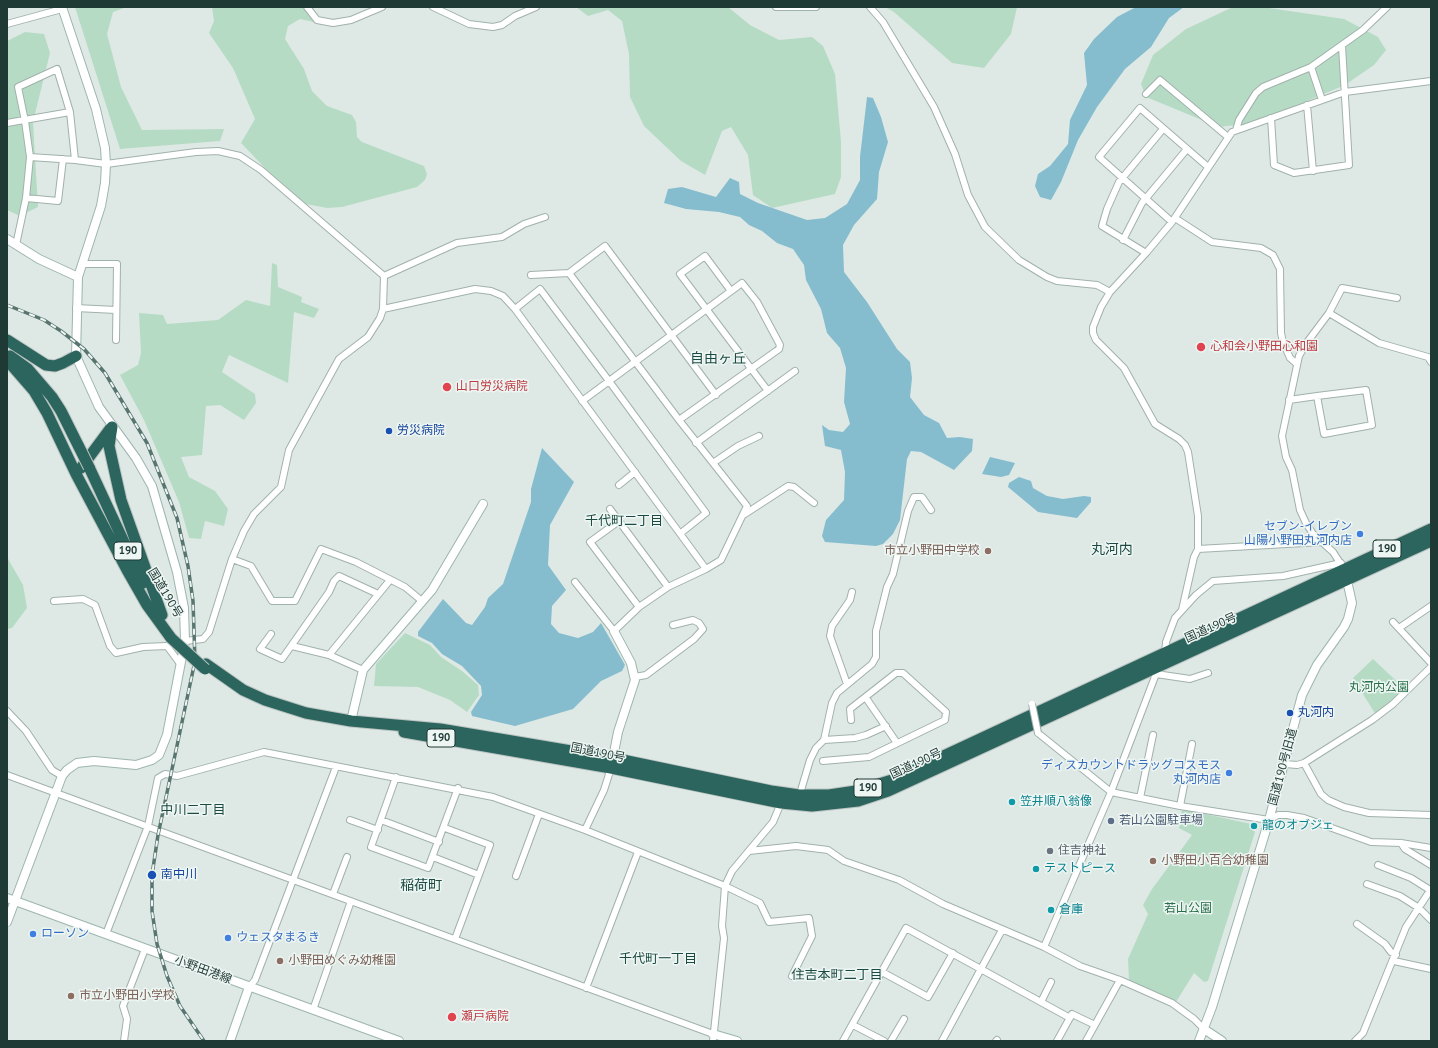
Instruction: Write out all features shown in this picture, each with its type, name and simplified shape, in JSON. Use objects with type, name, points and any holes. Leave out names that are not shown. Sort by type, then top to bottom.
[{"type":"highway","points":[[7,340],[46,365],[59,364],[76,356]]},
{"type":"highway","name":"国道190号","points":[[7,353],[28,369],[61,411],[89,467],[147,592],[173,635],[206,667],[243,690],[265,700],[306,714],[351,721],[365,720],[440,729],[612,763],[771,791],[798,800],[844,803],[858,801],[888,791],[1158,670],[1344,571],[1431,541]]},
{"type":"highway","points":[[7,360],[37,396],[47,413],[76,474],[147,605],[173,635]]},
{"type":"highway","points":[[76,474],[112,427]]},
{"type":"highway","points":[[112,427],[109,446],[121,500],[162,615]]},
{"type":"highway","name":"国道190号","points":[[612,763],[781,803],[844,793],[892,780],[1344,571],[1431,529]]},
{"type":"street","points":[[306,7],[317,20],[333,23],[351,20],[382,7]]},
{"type":"street","points":[[433,7],[469,24],[493,27],[502,25],[515,16],[536,7]]},
{"type":"street","points":[[776,7],[816,7]]},
{"type":"street","points":[[870,7],[883,22],[934,107],[955,154],[968,195],[985,227],[1019,260],[1047,277],[1057,281],[1097,285],[1110,292]]},
{"type":"street","points":[[1236,130],[1239,120],[1256,93],[1263,87],[1311,67],[1374,22],[1387,7]]},
{"type":"street","points":[[7,24],[62,8],[96,109],[105,148],[106,183],[101,206],[78,277],[76,308],[76,356],[96,401],[112,427],[136,458],[152,486],[178,572],[184,608],[184,640],[181,665],[167,735],[159,755],[152,760],[136,764],[94,761],[77,763],[67,770],[62,776],[11,899],[7,922]]},
{"type":"street","points":[[1271,118],[1274,165],[1294,174],[1349,165],[1342,46]]},
{"type":"street","points":[[1311,67],[1322,100]]},
{"type":"street","points":[[16,245],[26,198],[30,157],[18,87],[57,69],[70,112],[75,160]]},
{"type":"street","points":[[1146,94],[1160,80],[1228,137]]},
{"type":"street","points":[[1182,610],[1194,556],[1198,549],[1198,516],[1193,479],[1185,445],[1155,424],[1124,368],[1096,340],[1093,333],[1097,314],[1110,292],[1174,220],[1228,137],[1236,130],[1345,92],[1431,81]]},
{"type":"street","points":[[1307,105],[1313,171]]},
{"type":"street","points":[[1208,167],[1140,108],[1099,157],[1145,199],[1174,220],[1212,242],[1261,248],[1273,255],[1280,269],[1281,333],[1290,358],[1297,364]]},
{"type":"street","points":[[7,123],[70,112]]},
{"type":"street","points":[[1146,253],[1102,226],[1107,209],[1122,178],[1163,129]]},
{"type":"street","points":[[1123,240],[1145,199],[1187,149]]},
{"type":"street","points":[[30,157],[106,164],[196,152],[218,151],[240,156],[261,170],[384,276]]},
{"type":"street","points":[[26,198],[58,201],[63,159]]},
{"type":"street","points":[[384,276],[451,245],[502,237],[524,224],[545,216]]},
{"type":"street","points":[[7,239],[39,259],[78,277]]},
{"type":"street","points":[[531,275],[569,272],[605,246],[716,395]]},
{"type":"street","points":[[731,291],[705,256],[680,274],[768,391]]},
{"type":"street","points":[[82,264],[117,264],[116,340]]},
{"type":"street","points":[[569,272],[679,420],[747,506],[745,514],[721,560],[706,569],[668,587],[639,607],[614,631]]},
{"type":"street","points":[[184,640],[203,640],[206,637],[232,559],[244,531],[252,518],[281,487],[289,450],[339,359],[368,337],[383,309],[384,276]]},
{"type":"street","points":[[582,401],[742,283],[757,302],[780,345],[779,348],[716,395],[679,420]]},
{"type":"street","points":[[383,309],[482,288],[503,296],[515,309],[706,569]]},
{"type":"street","points":[[1044,947],[1112,792],[1158,670],[1166,653],[1166,642],[1175,618],[1205,586],[1213,581],[1344,571],[1334,552],[1313,534],[1300,510],[1292,470],[1286,457],[1282,436],[1297,364],[1305,345],[1329,314],[1342,288],[1397,298]]},
{"type":"street","points":[[515,309],[540,289],[609,380],[706,513],[681,533]]},
{"type":"street","points":[[76,308],[116,310]]},
{"type":"street","points":[[1329,314],[1379,343],[1429,360],[1431,351]]},
{"type":"street","points":[[696,442],[796,372]]},
{"type":"street","points":[[1289,400],[1317,396],[1366,390],[1372,425],[1324,434],[1317,396]]},
{"type":"street","points":[[713,463],[738,446],[758,436]]},
{"type":"street","points":[[619,484],[635,472]]},
{"type":"street","points":[[745,514],[788,486],[794,487],[814,503]]},
{"type":"street","points":[[798,800],[810,760],[816,748],[824,740],[832,703],[837,693],[872,664],[876,656],[876,630],[908,512],[914,497],[922,497],[932,510]]},
{"type":"street","points":[[351,721],[363,670],[432,590],[483,504]]},
{"type":"street","points":[[610,508],[668,587]]},
{"type":"street","points":[[619,521],[590,542],[639,607]]},
{"type":"street","points":[[1198,549],[1322,542]]},
{"type":"street","points":[[232,559],[251,566],[272,601],[295,602],[321,549],[356,562],[406,587],[422,601]]},
{"type":"street","name":"国道190号旧道","points":[[1199,1041],[1269,820],[1302,695],[1317,665],[1348,619],[1352,603],[1344,571]]},
{"type":"street","points":[[271,634],[260,649],[282,659],[329,592],[334,581],[340,576],[378,594]]},
{"type":"street","points":[[329,655],[390,580]]},
{"type":"street","points":[[576,582],[614,631],[631,663],[635,677],[635,684],[618,732],[612,763],[604,790],[585,830]]},
{"type":"street","points":[[847,684],[830,636],[832,626],[850,600],[852,592]]},
{"type":"street","points":[[54,601],[83,599],[95,605],[110,646],[116,653],[143,647],[167,646],[181,665]]},
{"type":"street","points":[[1399,628],[1431,606]]},
{"type":"street","points":[[635,677],[646,675],[694,639],[703,629],[699,623],[693,620],[674,626]]},
{"type":"street","points":[[1393,622],[1431,663]]},
{"type":"street","points":[[292,646],[329,655],[363,670]]},
{"type":"street","points":[[1285,764],[1297,765],[1304,763],[1372,720],[1431,667]]},
{"type":"street","points":[[1158,670],[1190,679],[1208,672]]},
{"type":"street","points":[[823,761],[869,756],[945,720],[946,712],[903,673],[896,673],[850,709],[851,720]]},
{"type":"street","points":[[866,698],[897,743]]},
{"type":"street","points":[[1032,704],[1038,732],[1112,792],[1180,806],[1269,820],[1278,815],[1287,815],[1304,818],[1371,842],[1402,843],[1431,848]]},
{"type":"street","points":[[7,711],[26,731],[52,770],[62,776]]},
{"type":"street","points":[[824,740],[855,738],[886,726]]},
{"type":"street","points":[[1140,798],[1153,735]]},
{"type":"street","points":[[1180,806],[1192,744]]},
{"type":"street","points":[[106,934],[148,826],[158,778],[165,774],[177,776],[264,752],[336,767],[458,788],[493,797],[585,830],[725,886],[760,903],[769,922],[809,918],[812,936],[792,976]]},
{"type":"street","points":[[1304,763],[1321,794],[1328,800],[1339,805],[1370,813],[1431,815]]},
{"type":"street","points":[[230,1041],[250,987],[255,980],[336,767]]},
{"type":"street","points":[[7,775],[586,988],[713,1038],[737,1041]]},
{"type":"street","points":[[396,777],[371,847],[428,868],[458,788]]},
{"type":"street","points":[[713,1038],[724,938],[722,926],[725,886],[732,870],[773,822],[781,803]]},
{"type":"street","points":[[516,876],[539,814]]},
{"type":"street","points":[[350,820],[378,830]]},
{"type":"street","points":[[381,820],[439,842]]},
{"type":"street","points":[[444,828],[490,845],[455,940]]},
{"type":"street","points":[[1402,843],[1405,849],[1431,865]]},
{"type":"street","points":[[749,851],[796,846],[812,846],[828,850],[844,861],[899,880],[943,904],[1044,947],[1080,966],[1120,980],[1172,1003],[1194,1019],[1204,1029],[1222,1041]]},
{"type":"street","points":[[586,988],[638,852]]},
{"type":"street","points":[[333,894],[347,857]]},
{"type":"street","points":[[433,857],[479,875]]},
{"type":"street","points":[[1355,1041],[1362,1033],[1395,958],[1406,927],[1431,889],[1411,878],[1378,865]]},
{"type":"street","points":[[1367,884],[1400,896],[1419,908],[1431,920]]},
{"type":"street","name":"小野田港線","points":[[11,899],[399,1041]]},
{"type":"street","points":[[313,1010],[351,901]]},
{"type":"street","points":[[1356,924],[1386,944],[1395,958],[1431,969]]},
{"type":"street","points":[[844,1041],[906,928],[1070,1018]]},
{"type":"street","points":[[942,1041],[1002,930]]},
{"type":"street","points":[[124,1041],[127,1019],[123,1006],[145,948]]},
{"type":"street","points":[[882,972],[928,997],[953,953]]},
{"type":"street","points":[[1086,1041],[1120,980]]},
{"type":"street","points":[[1041,1002],[1051,982]]},
{"type":"street","points":[[1057,1041],[1072,1014],[1095,1025]]},
{"type":"street","points":[[891,1041],[904,1019]]},
{"type":"street","points":[[853,1024],[884,1041]]},
{"type":"green space","points":[[75,7],[127,7],[113,12],[107,34],[121,87],[142,130],[224,129],[220,141],[120,149]]},
{"type":"green space","points":[[212,7],[312,7],[315,13],[314,22],[300,19],[288,26],[285,39],[304,69],[312,91],[327,106],[352,115],[356,122],[357,137],[362,142],[424,166],[427,174],[425,180],[417,187],[342,207],[327,208],[306,204],[265,168],[241,143],[255,119],[233,68],[209,33],[214,21]]},
{"type":"green space","points":[[576,7],[728,7],[750,25],[779,40],[812,37],[823,46],[835,74],[841,142],[841,177],[835,194],[772,208],[753,195],[748,155],[731,127],[722,131],[705,175],[681,161],[644,126],[630,97],[629,54],[622,21],[608,10],[588,16]]},
{"type":"green space","points":[[885,7],[1017,7],[1011,34],[984,68],[952,63],[894,12]]},
{"type":"green space","points":[[1233,7],[1262,7],[1344,19],[1378,37],[1386,50],[1374,65],[1345,85],[1307,101],[1269,121],[1219,127],[1146,97],[1141,84],[1153,55],[1186,29]]},
{"type":"green space","points":[[25,32],[44,34],[50,53],[33,122],[38,207],[20,216],[7,210],[7,41]]},
{"type":"green space","points":[[272,263],[277,265],[278,287],[302,297],[301,302],[319,309],[314,318],[294,312],[288,383],[229,355],[222,372],[255,394],[256,403],[244,420],[220,405],[206,406],[202,455],[181,457],[189,477],[215,491],[228,509],[224,526],[205,521],[201,539],[189,538],[179,502],[144,420],[120,375],[138,365],[141,353],[139,313],[163,315],[167,324],[218,320],[246,300],[270,306]]},
{"type":"green space","points":[[7,557],[23,585],[27,608],[12,628],[7,629]]},
{"type":"green space","points":[[405,633],[430,645],[441,657],[462,671],[478,685],[479,695],[467,712],[450,700],[418,687],[374,686],[376,664]]},
{"type":"green space","name":"丸河内公園","points":[[1373,659],[1405,689],[1376,715],[1353,678]]},
{"type":"green space","name":"若山公園","points":[[1182,809],[1251,824],[1255,832],[1208,981],[1204,982],[1194,973],[1176,1002],[1129,981],[1128,959],[1148,914],[1143,905],[1152,889],[1192,835],[1179,828]]},
{"type":"water","points":[[1136,7],[1184,7],[1169,18],[1151,47],[1125,69],[1097,107],[1078,140],[1061,182],[1051,200],[1040,197],[1035,186],[1038,174],[1050,166],[1068,144],[1070,120],[1087,85],[1084,53],[1094,39],[1117,17]]},
{"type":"water","points":[[867,97],[873,98],[881,117],[888,142],[879,172],[877,199],[854,225],[843,245],[844,272],[867,302],[897,349],[910,362],[912,378],[910,397],[924,415],[939,423],[947,438],[960,437],[973,439],[972,451],[954,470],[921,452],[911,451],[907,459],[900,520],[893,534],[883,544],[876,546],[825,542],[822,536],[826,520],[844,500],[845,472],[841,450],[825,446],[822,425],[829,430],[843,432],[850,424],[844,402],[846,368],[840,348],[827,333],[821,309],[806,280],[804,265],[793,249],[777,243],[762,231],[749,225],[740,217],[719,212],[686,209],[664,203],[668,189],[682,187],[716,197],[730,178],[739,182],[740,194],[758,203],[807,220],[825,218],[847,204],[860,180],[860,157]]},
{"type":"water","points":[[542,448],[574,482],[550,525],[548,565],[566,590],[552,606],[551,624],[559,633],[578,638],[593,632],[601,623],[625,665],[622,671],[601,681],[573,709],[515,726],[472,716],[471,712],[482,695],[481,686],[462,666],[442,654],[432,643],[418,636],[418,632],[443,599],[466,623],[472,625],[485,607],[488,598],[503,584],[531,502],[531,489]]},
{"type":"water","points":[[990,457],[1015,463],[1009,475],[1001,477],[982,474]]},
{"type":"water","points":[[1019,477],[1031,481],[1033,488],[1047,496],[1063,499],[1084,496],[1091,497],[1091,502],[1077,518],[1038,512],[1008,487],[1009,483]]},
{"type":"railway","points":[[7,305],[44,320],[61,331],[84,349],[105,373],[147,443],[177,518],[188,566],[193,601],[195,661],[158,835],[152,875],[152,911],[157,944],[167,976],[180,1006],[204,1041]]},
{"type":"place","name":"心和会小野田心和園","points":[[1201,347]]},
{"type":"place","name":"山口労災病院","points":[[447,387]]},
{"type":"place","name":"労災病院","points":[[389,431]]},
{"type":"place","name":"セブン-イレブン 山陽小野田丸河内店","points":[[1360,534]]},
{"type":"place","name":"市立小野田中学校","points":[[988,551]]},
{"type":"place","name":"丸河内","points":[[1290,713]]},
{"type":"place","name":"ディスカウントドラッグコスモス 丸河内店","points":[[1229,773]]},
{"type":"place","name":"笠井順八翁像","points":[[1012,802]]},
{"type":"place","name":"若山公園駐車場","points":[[1111,821]]},
{"type":"place","name":"龍のオブジェ","points":[[1254,826]]},
{"type":"place","name":"住吉神社","points":[[1050,851]]},
{"type":"place","name":"小野田小百合幼稚園","points":[[1153,861]]},
{"type":"place","name":"テストピース","points":[[1036,869]]},
{"type":"place","name":"南中川","points":[[152,875]]},
{"type":"place","name":"倉庫","points":[[1051,910]]},
{"type":"place","name":"ローソン","points":[[33,934]]},
{"type":"place","name":"ウェスタまるき","points":[[228,938]]},
{"type":"place","name":"小野田めぐみ幼稚園","points":[[280,961]]},
{"type":"place","name":"市立小野田小学校","points":[[71,996]]},
{"type":"place","name":"瀬戸病院","points":[[452,1017]]},
{"type":"district","name":"自由ヶ丘","points":[[718,359]]},
{"type":"district","name":"千代町二丁目","points":[[624,521]]},
{"type":"district","name":"丸河内","points":[[1112,550]]},
{"type":"district","name":"中川二丁目","points":[[193,810]]},
{"type":"district","name":"稲荷町","points":[[421,886]]},
{"type":"district","name":"千代町一丁目","points":[[658,959]]},
{"type":"district","name":"住吉本町二丁目","points":[[837,975]]}]
